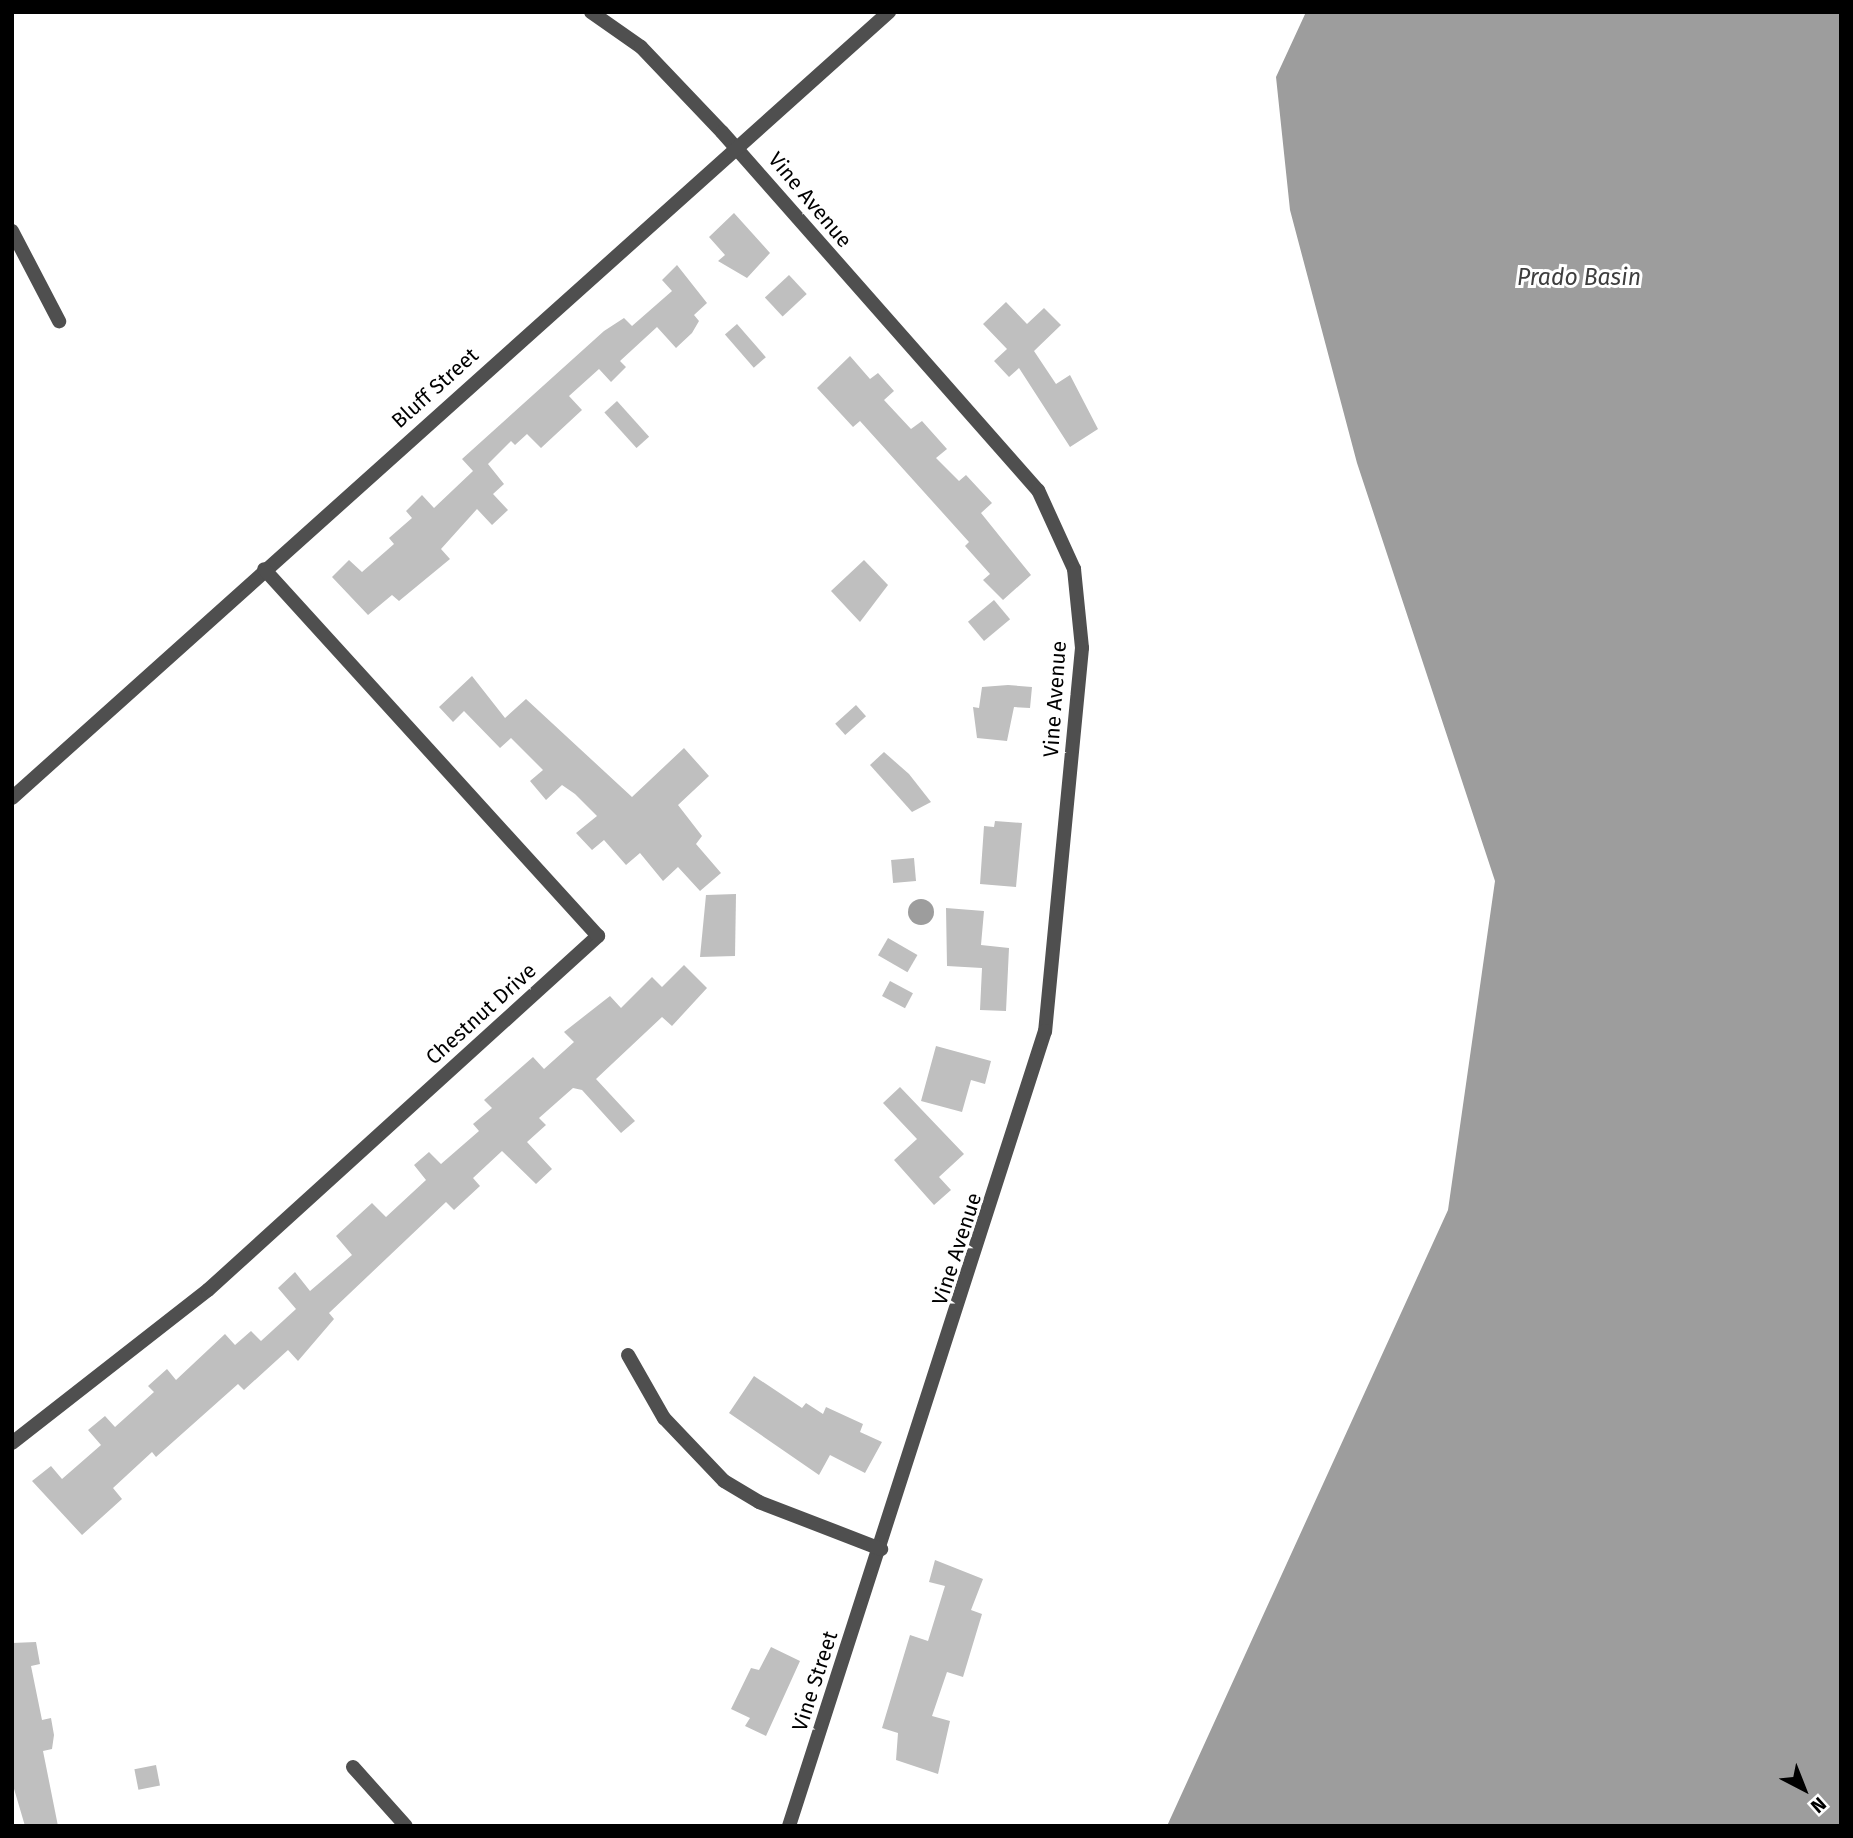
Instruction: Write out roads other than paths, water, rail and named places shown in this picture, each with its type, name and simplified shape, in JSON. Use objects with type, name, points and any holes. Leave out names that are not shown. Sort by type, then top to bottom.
[{"type":"street","name":"Vine Avenue","points":[[591,12],[641,47],[736,149],[1038,490],[1074,569],[1082,648],[1045,1031],[881,1549]]},
{"type":"street","name":"Bluff Street","points":[[12,798],[264,569],[889,12]]},
{"type":"street","points":[[12,231],[59,321]]},
{"type":"street","name":"Chestnut Drive","points":[[12,1443],[208,1290],[598,936],[264,569]]},
{"type":"street","points":[[628,1355],[664,1418],[724,1481],[759,1502],[881,1549]]},
{"type":"street","name":"Vine Street","points":[[789,1826],[881,1549]]},
{"type":"street","points":[[353,1767],[406,1826]]},
{"type":"water","name":"Prado Basin","points":[[1306,12],[1841,12],[1841,1826],[1167,1826],[1448,1210],[1495,881],[1357,463],[1290,210],[1276,77]]},
{"type":"water","points":[[921,899],[930,903],[934,912],[930,921],[921,925],[912,921],[908,912],[912,903]]}]
